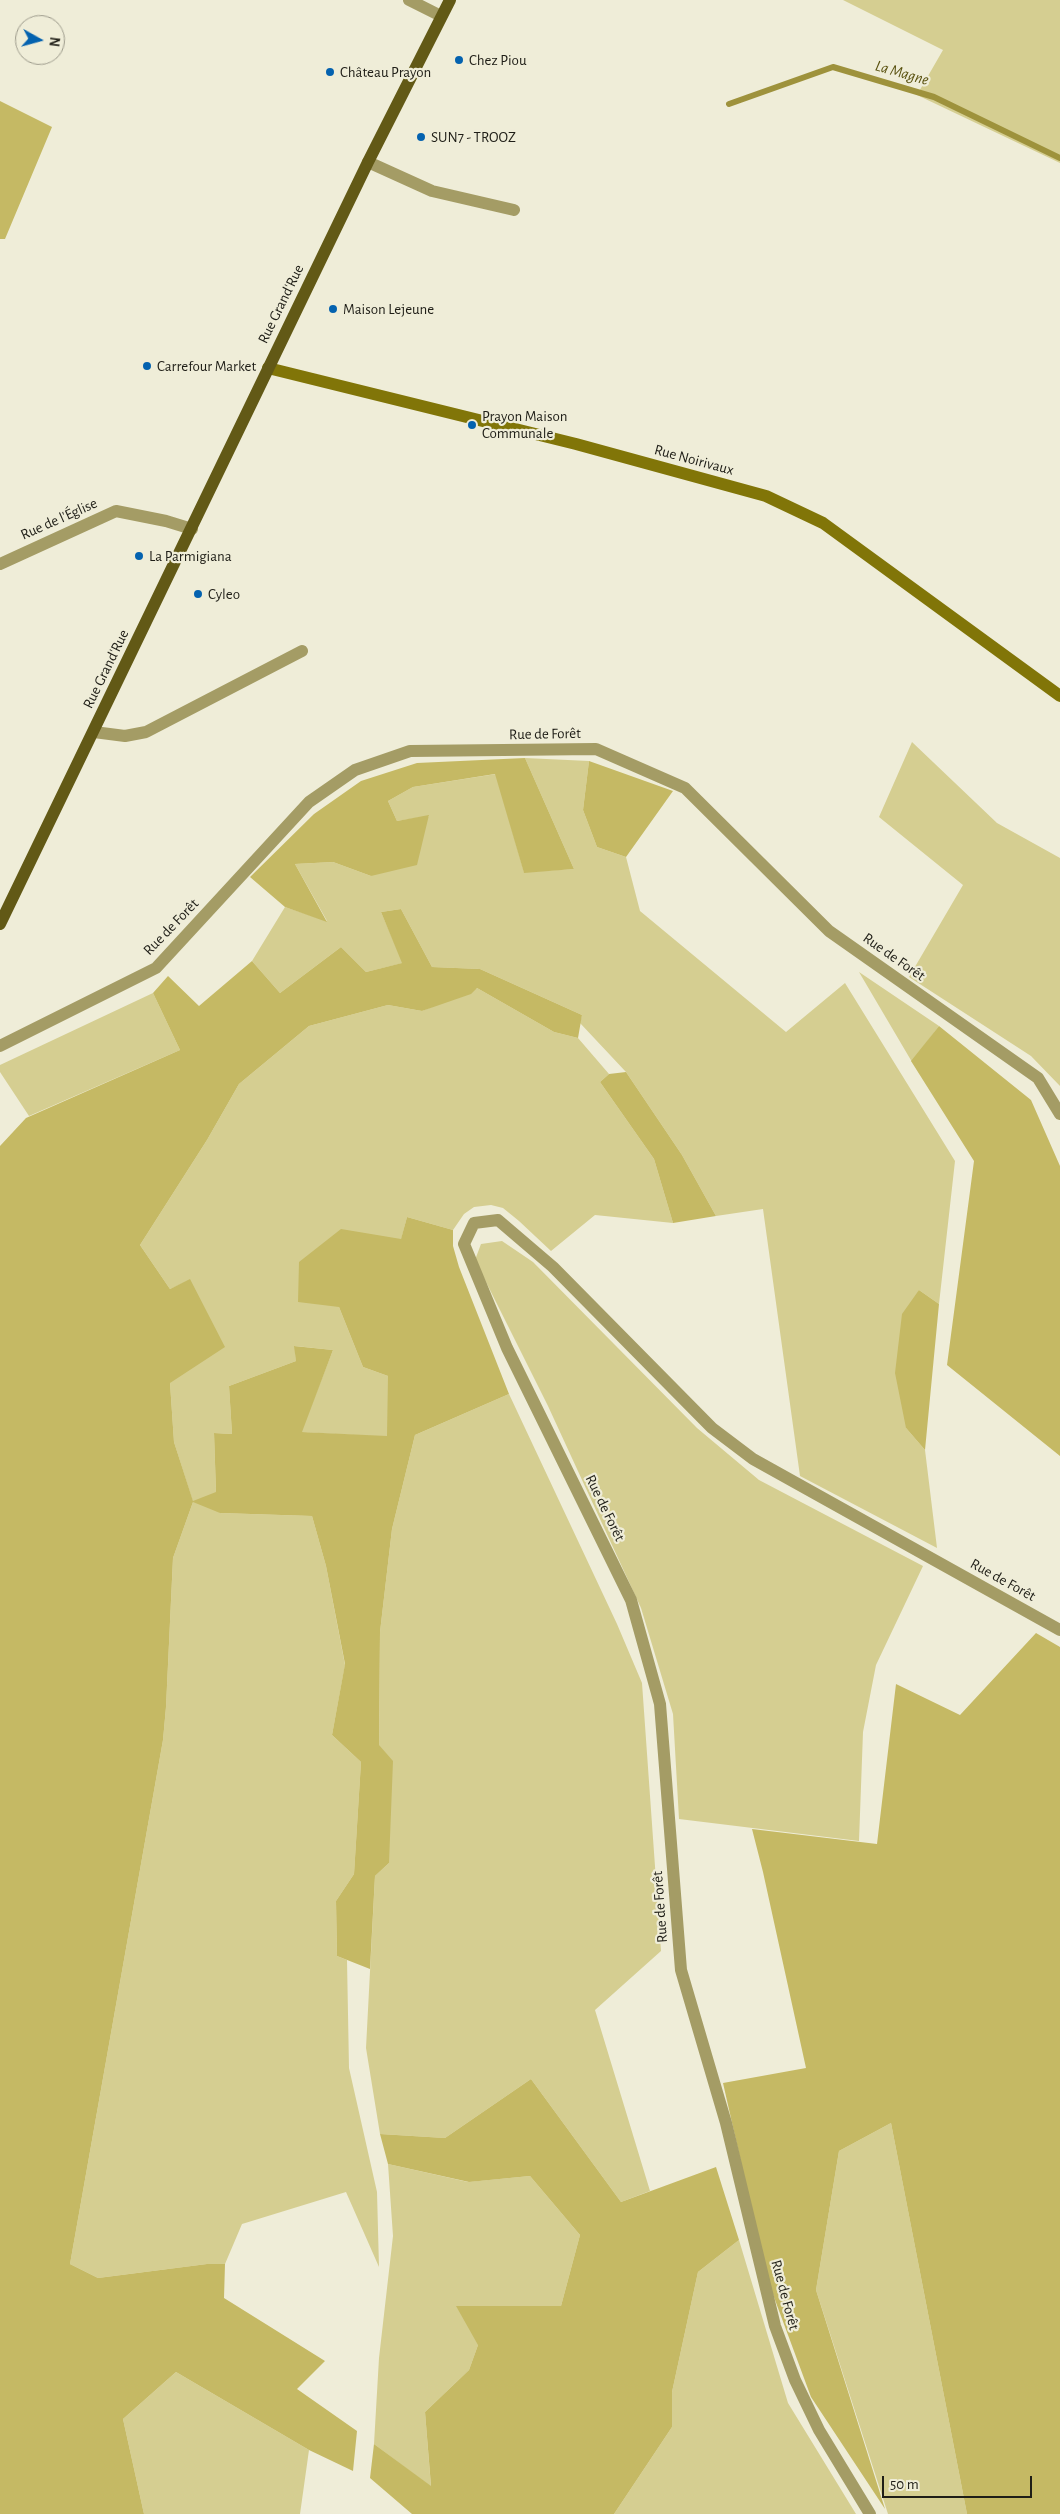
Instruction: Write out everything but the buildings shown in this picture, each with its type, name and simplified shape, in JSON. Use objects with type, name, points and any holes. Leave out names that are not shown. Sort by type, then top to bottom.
[{"type":"main road","name":"Rue Grand'Rue","points":[[0,924],[192,530],[368,162],[450,0]]},
{"type":"main road","name":"Rue Noirivaux","points":[[268,368],[576,444],[766,496],[823,523],[1060,696]]},
{"type":"street","points":[[409,0],[441,16]]},
{"type":"street","points":[[368,162],[432,191],[514,210]]},
{"type":"street","name":"Rue de l'Église","points":[[0,564],[116,511],[166,521],[192,530]]},
{"type":"street","name":"Rue Grand'Rue","points":[[94,732],[125,736],[146,732],[302,651]]},
{"type":"street","name":"Rue de Forêt","points":[[0,1046],[156,968],[309,802],[356,770],[410,751],[596,750],[686,788],[829,931],[1038,1078],[1060,1114]]},
{"type":"street","name":"Rue de Forêt","points":[[870,2514],[819,2430],[795,2380],[775,2326],[726,2123],[681,1970],[660,1704],[631,1600],[581,1494],[507,1348],[464,1244],[474,1222],[498,1220],[554,1268],[712,1428],[753,1459],[1060,1630]]},
{"type":"shaded area","points":[[843,0],[1060,0],[1060,163],[917,95],[943,50]]},
{"type":"shaded area","points":[[0,101],[52,127],[5,239],[0,239]]},
{"type":"shaded area","points":[[912,742],[997,823],[1060,858],[1060,1086],[1031,1056],[909,977],[963,885],[879,817]]},
{"type":"shaded area","points":[[525,758],[589,761],[583,810],[597,847],[626,857],[640,911],[786,1032],[845,983],[955,1161],[939,1304],[919,1290],[906,1428],[925,1450],[937,1548],[800,1476],[763,1209],[716,1216],[682,1155],[626,1072],[580,1023],[582,1015],[480,969],[432,967],[401,909],[381,912],[403,963],[366,972],[341,947],[280,993],[252,961],[285,907],[327,921],[295,864],[333,862],[371,876],[429,816],[397,821],[388,801],[413,787],[496,774],[524,872],[574,869]]},
{"type":"shaded area","points":[[525,758],[574,869],[524,873],[495,774],[413,787],[388,801],[397,821],[429,815],[417,865],[371,876],[333,862],[295,864],[327,922],[285,907],[250,877],[314,814],[361,781],[417,763]]},
{"type":"shaded area","points":[[589,761],[673,791],[626,857],[597,847],[583,810]]},
{"type":"shaded area","points":[[401,909],[432,967],[480,969],[582,1015],[578,1038],[554,1032],[477,988],[471,994],[422,1011],[388,1005],[309,1026],[239,1084],[207,1140],[140,1245],[170,1289],[190,1279],[225,1347],[170,1383],[174,1442],[193,1501],[216,1492],[214,1433],[232,1434],[229,1386],[296,1361],[294,1346],[333,1350],[302,1432],[387,1436],[388,1376],[363,1367],[339,1307],[298,1302],[299,1262],[341,1229],[401,1239],[407,1217],[453,1230],[453,1246],[459,1267],[509,1394],[415,1435],[392,1529],[380,1632],[379,1745],[393,1761],[389,1863],[375,1876],[370,1969],[337,1956],[336,1901],[354,1874],[361,1762],[332,1735],[345,1664],[326,1566],[312,1516],[220,1513],[193,1502],[173,1558],[163,1740],[70,2264],[98,2278],[207,2264],[225,2264],[224,2298],[325,2361],[297,2389],[357,2431],[353,2471],[309,2450],[176,2372],[123,2419],[144,2514],[0,2514],[0,1146],[26,1118],[180,1050],[153,993],[168,976],[199,1006],[252,961],[280,993],[341,947],[366,972],[402,963],[381,912]]},
{"type":"shaded area","points":[[859,972],[939,1026],[912,1062]]},
{"type":"shaded area","points":[[477,988],[554,1032],[578,1038],[609,1074],[600,1082],[654,1159],[673,1223],[595,1215],[551,1251],[503,1208],[491,1205],[474,1207],[464,1214],[453,1230],[407,1217],[401,1240],[339,1307],[363,1367],[388,1376],[388,1437],[301,1432],[333,1350],[295,1346],[296,1361],[229,1386],[232,1434],[214,1433],[216,1492],[220,1513],[312,1516],[326,1566],[345,1665],[332,1735],[361,1762],[354,1874],[336,1901],[337,1956],[347,1960],[349,2068],[377,2192],[379,2267],[346,2192],[242,2224],[225,2264],[207,2264],[98,2278],[70,2264],[163,1740],[173,1558],[193,1502],[174,1442],[170,1383],[190,1280],[170,1289],[140,1245],[207,1140],[239,1084],[309,1026],[388,1005],[422,1011]]},
{"type":"shaded area","points":[[153,993],[180,1050],[29,1116],[0,1072],[0,1065]]},
{"type":"shaded area","points":[[939,1026],[1031,1100],[1060,1166],[1060,1456],[947,1365],[974,1161],[911,1061]]},
{"type":"shaded area","points":[[626,1072],[682,1155],[716,1216],[673,1223],[654,1159],[600,1082],[609,1074]]},
{"type":"shaded area","points":[[502,1241],[533,1262],[697,1428],[759,1480],[923,1566],[876,1665],[863,1732],[859,1841],[679,1819],[673,1714],[641,1608],[548,1406],[475,1260],[481,1244]]},
{"type":"shaded area","points":[[919,1290],[939,1304],[925,1450],[906,1428],[895,1373],[902,1314]]},
{"type":"shaded area","points":[[509,1394],[617,1624],[642,1683],[661,1951],[595,2010],[650,2191],[621,2202],[531,2079],[445,2138],[380,2134],[366,2048],[375,1876],[389,1863],[379,1745],[380,1632],[392,1529],[415,1435]]},
{"type":"shaded area","points":[[1036,1633],[1060,1647],[1060,2514],[967,2514],[891,2123],[839,2151],[816,2290],[885,2509],[811,2397],[768,2281],[723,2083],[806,2068],[752,1829],[877,1844],[896,1684],[960,1715]]},
{"type":"shaded area","points":[[531,2079],[621,2202],[716,2167],[739,2240],[698,2272],[672,2392],[672,2427],[614,2514],[412,2514],[370,2478],[374,2444],[431,2486],[425,2412],[469,2370],[478,2345],[456,2306],[561,2306],[580,2235],[530,2176],[469,2182],[388,2164],[380,2134],[445,2138]]},
{"type":"shaded area","points":[[891,2123],[967,2514],[888,2514],[816,2290],[839,2151]]},
{"type":"shaded area","points":[[388,2164],[468,2182],[530,2176],[580,2235],[561,2306],[478,2345],[469,2370],[425,2412],[431,2487],[374,2444],[379,2358],[393,2236]]},
{"type":"shaded area","points":[[739,2240],[788,2403],[856,2514],[614,2514],[672,2427],[672,2392],[698,2272]]},
{"type":"shaded area","points":[[176,2372],[309,2450],[300,2514],[144,2514],[123,2419]]},
{"type":"waterway","name":"La Magne","points":[[729,104],[833,67],[934,97],[1060,158]]},
{"type":"place","name":"Chez Piou","points":[[459,60]]},
{"type":"place","name":"Château Prayon","points":[[330,72]]},
{"type":"place","name":"SUN7 - TROOZ","points":[[421,137]]},
{"type":"place","name":"Maison Lejeune","points":[[333,309]]},
{"type":"place","name":"Carrefour Market","points":[[147,366]]},
{"type":"place","name":"Prayon Maison Communale","points":[[472,425]]},
{"type":"place","name":"La Parmigiana","points":[[139,556]]},
{"type":"place","name":"Cyleo","points":[[198,594]]}]
